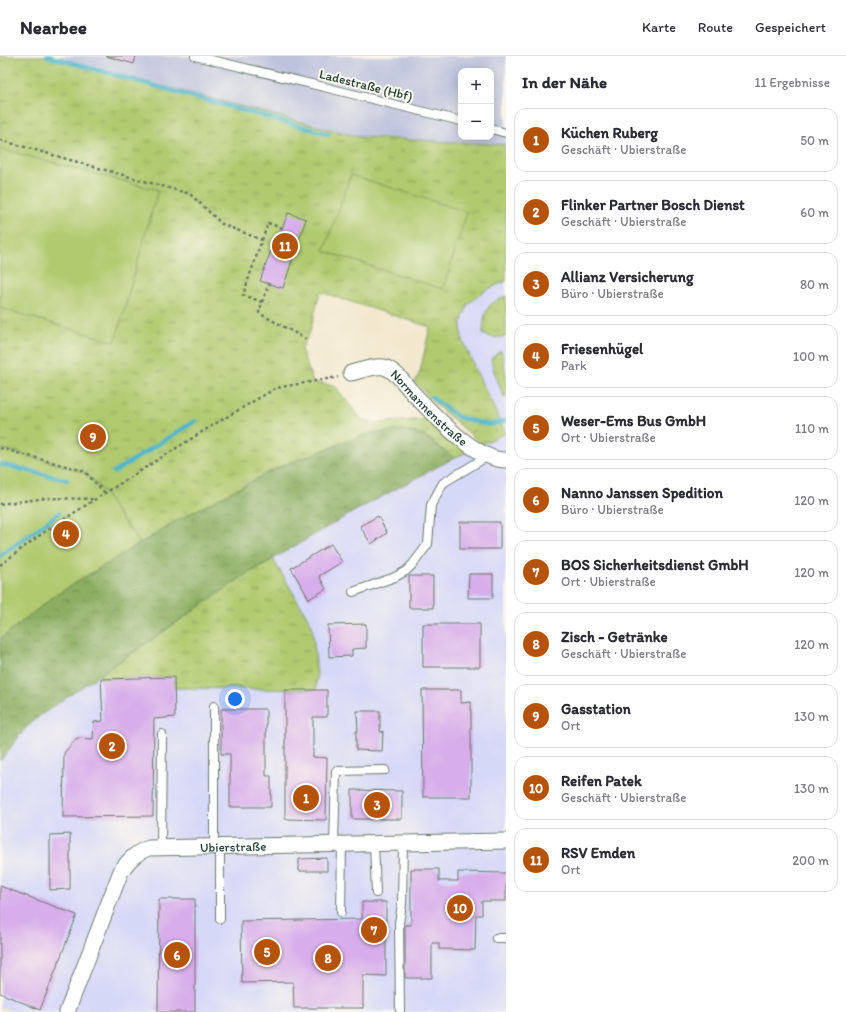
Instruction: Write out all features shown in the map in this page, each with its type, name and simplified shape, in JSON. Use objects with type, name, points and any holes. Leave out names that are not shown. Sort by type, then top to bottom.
[{"type":"street","name":"Normannenstraße","points":[[351,373],[381,366],[388,368],[434,415],[468,444],[488,456],[506,460]]},
{"type":"street","name":"Ubierstraße","points":[[67,1012],[121,871],[127,862],[142,850],[149,848],[217,846],[506,841]]},
{"type":"lane","name":"Ladestraße (Hbf)","points":[[195,56],[458,120]]},
{"type":"lane","points":[[494,130],[506,133]]},
{"type":"lane","points":[[353,592],[395,577],[406,571],[413,564],[428,544],[431,505],[443,483],[488,456]]},
{"type":"lane","points":[[214,706],[220,919]]},
{"type":"lane","points":[[161,848],[162,734]]},
{"type":"lane","points":[[341,912],[336,771],[385,770]]},
{"type":"lane","points":[[400,1012],[399,923],[402,904],[403,843]]},
{"type":"lane","points":[[374,844],[376,893]]},
{"type":"lane","points":[[496,938],[506,938]]},
{"type":"path","points":[[0,140],[163,185],[190,194],[222,224],[262,240]]},
{"type":"path","points":[[262,302],[243,295],[268,223],[282,228]]},
{"type":"path","points":[[269,284],[259,313],[306,339]]},
{"type":"path","points":[[0,565],[40,534],[213,425],[276,388],[313,382],[351,373]]},
{"type":"path","points":[[0,448],[84,472],[105,493]]},
{"type":"path","points":[[0,504],[47,498],[94,500]]},
{"type":"shaded area","points":[[46,56],[506,56],[506,145],[359,137]]},
{"type":"shaded area","points":[[506,281],[506,432],[477,373],[462,338],[461,323],[468,304],[484,291]]},
{"type":"shaded area","points":[[506,433],[506,1012],[14,1012],[0,1007],[0,761],[25,729],[41,715],[247,574],[353,512],[454,458]]},
{"type":"green space","points":[[0,56],[46,56],[359,137],[506,145],[506,281],[484,291],[468,304],[461,323],[462,338],[506,433],[482,444],[438,407],[415,382],[420,372],[430,327],[320,292],[310,332],[301,349],[313,382],[335,386],[361,419],[375,423],[426,419],[467,452],[454,458],[431,440],[418,433],[404,430],[367,434],[281,466],[180,519],[140,543],[112,506],[105,493],[85,472],[0,448]]},
{"type":"green space","points":[[0,149],[158,190],[115,342],[0,308]]},
{"type":"green space","points":[[351,175],[467,212],[443,289],[324,251]]},
{"type":"green space","points":[[506,296],[506,336],[494,337],[483,334],[485,315],[489,306]]},
{"type":"green space","points":[[501,350],[506,374],[506,398],[504,397],[496,378],[491,359]]},
{"type":"green space","points":[[404,430],[425,436],[454,458],[353,512],[247,574],[41,715],[25,729],[0,761],[0,639],[54,596],[180,519],[281,466],[367,434]]},
{"type":"green space","points":[[0,448],[84,472],[105,493],[112,506],[140,543],[54,596],[0,639]]},
{"type":"green space","points":[[273,559],[312,625],[317,675],[316,690],[174,688],[174,677],[101,679],[100,675],[247,574]]},
{"type":"building","points":[[106,56],[136,56],[134,64]]},
{"type":"building","points":[[288,213],[306,219],[283,288],[260,281],[275,239],[278,240]]},
{"type":"building","points":[[90,432],[98,434],[97,441],[88,439]]},
{"type":"building","points":[[378,516],[387,533],[371,544],[360,526]]},
{"type":"building","points":[[460,522],[500,522],[500,549],[460,549]]},
{"type":"building","points":[[331,544],[342,562],[319,576],[326,589],[309,599],[291,568]]},
{"type":"building","points":[[469,574],[493,574],[493,598],[468,598]]},
{"type":"building","points":[[409,576],[433,576],[433,608],[409,608]]},
{"type":"building","points":[[366,624],[366,648],[352,649],[352,656],[329,657],[328,625]]},
{"type":"building","points":[[423,624],[480,624],[480,667],[423,667]]},
{"type":"building","points":[[174,677],[175,717],[154,719],[153,816],[63,817],[64,753],[77,738],[93,739],[94,722],[103,721],[101,679]]},
{"type":"building","points":[[285,690],[327,690],[327,717],[313,717],[313,757],[327,758],[326,820],[285,819]]},
{"type":"building","points":[[422,690],[461,690],[461,703],[471,702],[471,797],[423,797]]},
{"type":"building","points":[[221,709],[266,709],[266,776],[271,776],[271,807],[230,807],[230,754],[221,754]]},
{"type":"building","points":[[357,711],[380,711],[380,732],[383,731],[382,751],[356,750],[356,731],[358,731]]},
{"type":"building","points":[[352,790],[402,791],[402,819],[352,819]]},
{"type":"building","points":[[70,834],[70,889],[50,890],[50,835]]},
{"type":"building","points":[[327,858],[327,871],[299,871],[299,859]]},
{"type":"building","points":[[411,869],[439,869],[439,881],[458,881],[458,872],[506,873],[506,901],[482,901],[482,915],[476,915],[475,950],[439,949],[439,943],[432,943],[432,978],[405,978],[405,925],[411,925]]},
{"type":"building","points":[[0,886],[77,915],[40,1010],[0,993]]},
{"type":"building","points":[[159,899],[195,899],[195,1012],[158,1012]]},
{"type":"building","points":[[362,902],[386,902],[386,976],[363,975],[363,1008],[294,1008],[293,982],[242,983],[241,921],[362,919]]},
{"type":"waterway","points":[[47,56],[328,134]]},
{"type":"waterway","points":[[431,397],[458,417],[488,425],[504,421]]},
{"type":"waterway","points":[[114,472],[195,421]]},
{"type":"waterway","points":[[0,464],[67,480]]},
{"type":"waterway","points":[[0,556],[59,513]]},
{"type":"place","name":"RSV Emden","points":[[285,246]]},
{"type":"place","name":"Gasstation","points":[[93,437]]},
{"type":"place","name":"Friesenhügel","points":[[66,534]]},
{"type":"place","name":"Flinker Partner Bosch Dienst","points":[[112,746]]},
{"type":"place","name":"Küchen Ruberg","points":[[306,798]]},
{"type":"place","name":"Allianz Versicherung","points":[[377,805]]},
{"type":"place","name":"Reifen Patek","points":[[460,908]]},
{"type":"place","name":"BOS Sicherheitsdienst GmbH","points":[[374,930]]},
{"type":"place","name":"Weser-Ems Bus GmbH","points":[[267,952]]},
{"type":"place","name":"Nanno Janssen Spedition","points":[[177,955]]},
{"type":"place","name":"Zisch - Getränke","points":[[328,958]]}]
